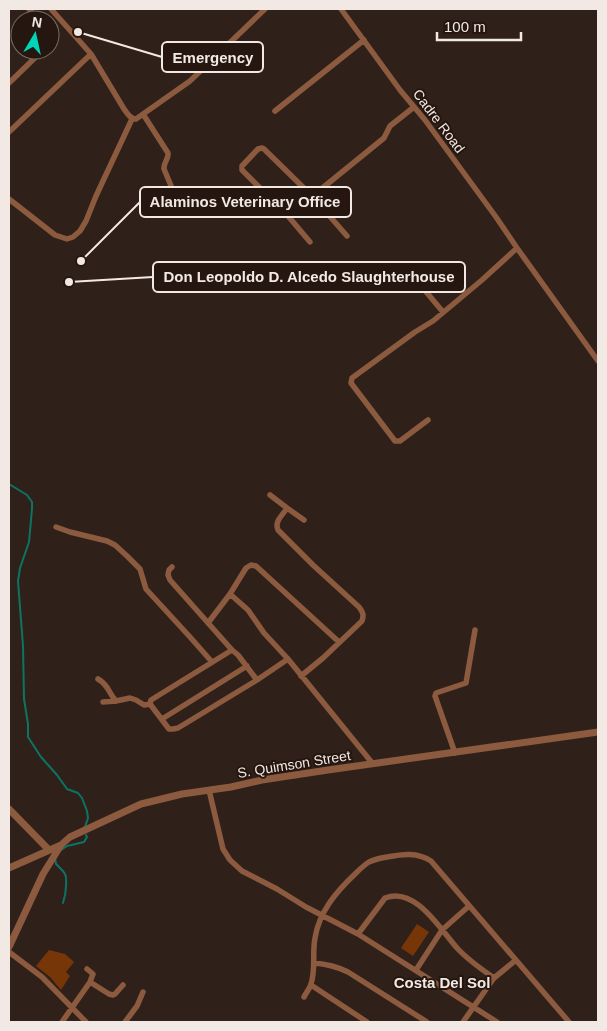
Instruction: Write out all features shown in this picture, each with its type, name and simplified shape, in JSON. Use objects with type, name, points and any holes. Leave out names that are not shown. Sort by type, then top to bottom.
[{"type":"street","points":[[51,9],[91,54],[124,109],[132,118],[136,119],[190,81],[265,9]]},
{"type":"street","name":"Cadre Road","points":[[341,9],[496,217],[598,360]]},
{"type":"street","points":[[275,111],[364,40]]},
{"type":"street","points":[[9,132],[91,54]]},
{"type":"street","points":[[9,83],[33,60]]},
{"type":"street","points":[[288,216],[384,138],[390,126],[414,107]]},
{"type":"street","points":[[143,114],[168,152],[164,169],[177,200]]},
{"type":"street","points":[[9,199],[54,235],[68,239],[73,237],[80,231],[86,221],[132,118]]},
{"type":"street","points":[[310,242],[288,216],[241,169],[258,149],[264,149],[312,196],[348,236]]},
{"type":"street","points":[[428,420],[400,442],[395,441],[351,381],[354,376],[443,312],[517,248]]},
{"type":"street","points":[[406,269],[443,312]]},
{"type":"street","points":[[270,494],[304,520]]},
{"type":"street","points":[[287,508],[277,522],[278,530],[312,565],[359,607],[364,617],[362,621],[302,676]]},
{"type":"street","points":[[56,527],[107,541],[123,552],[140,569],[146,589],[212,662]]},
{"type":"street","points":[[208,623],[230,594],[246,568],[251,565],[256,566],[339,642]]},
{"type":"street","points":[[172,567],[168,575],[170,580],[238,655],[257,680]]},
{"type":"street","points":[[230,594],[248,610],[264,633],[288,659],[372,764]]},
{"type":"street","points":[[455,753],[435,696],[440,691],[466,683],[475,630]]},
{"type":"street","points":[[103,702],[130,698],[144,705],[150,704],[153,699],[232,650]]},
{"type":"street","points":[[150,704],[169,729],[173,729],[257,680],[288,659]]},
{"type":"street","points":[[162,719],[247,666]]},
{"type":"street","points":[[98,679],[107,685],[116,701]]},
{"type":"street","name":"S. Quimson Street","points":[[9,868],[61,845],[70,837],[141,804],[182,794],[231,787],[262,780],[598,732]]},
{"type":"street","points":[[209,790],[223,849],[230,860],[242,871],[358,934],[497,1022]]},
{"type":"street","points":[[9,809],[49,850]]},
{"type":"street","points":[[9,947],[43,874],[61,845]]},
{"type":"street","points":[[304,997],[311,985],[315,938],[322,915],[334,897],[363,866],[377,858],[404,854],[419,855],[431,861],[569,1022]]},
{"type":"street","points":[[358,934],[384,898],[396,895],[403,896],[421,907],[458,949],[474,964],[494,978]]},
{"type":"street","points":[[416,970],[442,930],[470,906]]},
{"type":"street","points":[[9,952],[42,977],[86,1022]]},
{"type":"street","points":[[463,1022],[494,978],[516,960]]},
{"type":"street","points":[[314,963],[329,964],[343,969],[427,1022]]},
{"type":"street","points":[[62,1022],[90,982],[93,974],[87,969]]},
{"type":"street","points":[[90,982],[113,995],[123,985]]},
{"type":"street","points":[[311,985],[367,1022]]},
{"type":"street","points":[[126,1022],[143,992]]},
{"type":"shaded area","points":[[417,924],[429,932],[413,956],[401,948]]},
{"type":"shaded area","points":[[49,950],[65,954],[74,962],[66,972],[70,976],[61,990],[50,977],[36,966]]},
{"type":"waterway","points":[[9,484],[27,495],[32,502],[29,542],[20,568],[18,581],[23,646],[24,699],[28,737],[41,757],[67,789],[78,793],[82,798],[88,818],[85,827]]},
{"type":"waterway","points":[[61,850],[67,846],[84,842],[87,837],[86,835]]},
{"type":"waterway","points":[[55,858],[56,864],[66,876],[66,892],[63,903]]},
{"type":"place","name":"Emergency","points":[[78,32]]},
{"type":"place","name":"Alaminos Veterinary Office","points":[[81,261]]},
{"type":"place","name":"Don Leopoldo D. Alcedo Slaughterhouse","points":[[69,282]]},
{"type":"district","name":"Costa Del Sol","points":[[442,982]]}]
